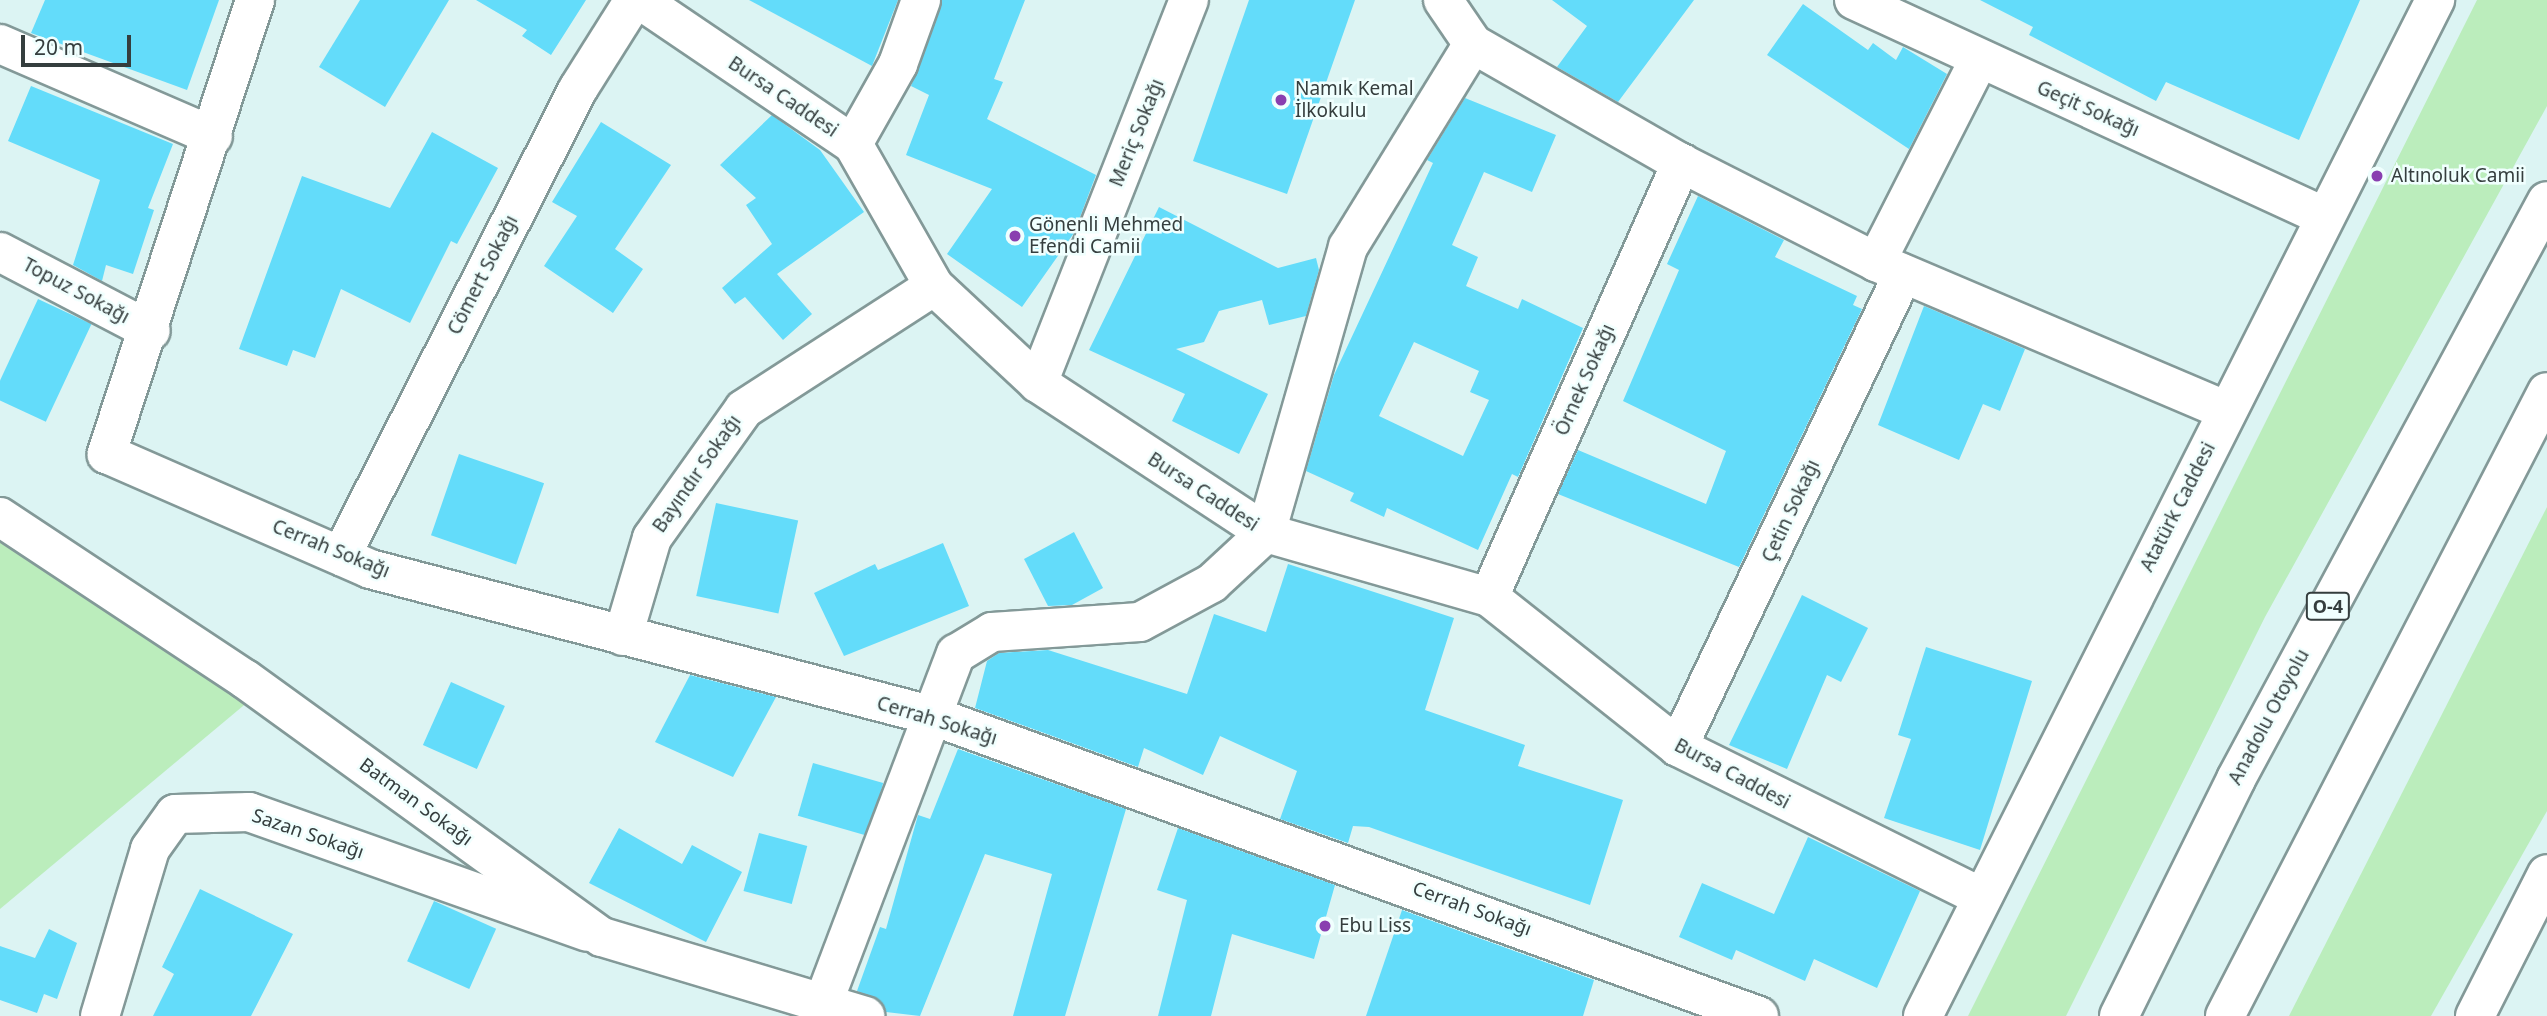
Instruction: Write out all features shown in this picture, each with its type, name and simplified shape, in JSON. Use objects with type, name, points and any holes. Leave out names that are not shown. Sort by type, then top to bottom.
[{"type":"main road","points":[[151,331],[255,0]]},
{"type":"main road","name":"Cömert Sokağı","points":[[341,556],[578,89],[634,0]]},
{"type":"main road","name":"Bursa Caddesi","points":[[640,0],[853,144],[933,286],[1038,383],[1266,533],[1489,597],[1678,747],[1981,897]]},
{"type":"main road","points":[[853,144],[898,64],[922,0]]},
{"type":"main road","name":"Meriç Sokağı","points":[[1038,383],[1189,0]]},
{"type":"main road","points":[[1443,0],[1473,44],[1681,163],[1889,268],[2227,411]]},
{"type":"main road","name":"Geçit Sokağı","points":[[1854,0],[1979,60],[2323,216]]},
{"type":"main road","name":"Atatürk Caddesi","points":[[1923,1016],[2323,216],[2435,0]]},
{"type":"main road","points":[[0,44],[214,136]]},
{"type":"main road","points":[[822,1006],[930,715],[956,654],[992,632],[1140,622],[1212,583],[1266,533],[1348,247],[1473,44]]},
{"type":"main road","name":"Çetin Sokağı","points":[[1678,747],[1979,60]]},
{"type":"main road","name":"Örnek Sokağı","points":[[1489,597],[1681,163]]},
{"type":"main road","name":"Anadolu Otoyolu","points":[[2119,1016],[2236,779],[2547,201]]},
{"type":"main road","name":"Topuz Sokağı","points":[[0,252],[151,331]]},
{"type":"main road","name":"Bayındır Sokağı","points":[[623,636],[652,538],[744,409],[933,286]]},
{"type":"main road","name":"Cerrah Sokağı","points":[[151,331],[107,454],[341,556],[623,636],[930,715],[1759,1016]]},
{"type":"main road","points":[[2225,1016],[2547,391]]},
{"type":"main road","name":"Batman Sokağı","points":[[0,517],[245,679],[602,937],[822,1006],[865,1016]]},
{"type":"main road","name":"Sazan Sokağı","points":[[100,1016],[150,849],[174,814],[249,812],[602,937]]},
{"type":"main road","points":[[2475,1016],[2547,874]]},
{"type":"main road","points":[[1935,1016],[1981,897]]},
{"type":"green space","points":[[2477,0],[2547,0],[2547,106],[2265,617],[2066,1016],[1968,1016]]},
{"type":"green space","points":[[2547,507],[2547,811],[2431,1016],[2289,1016]]},
{"type":"green space","points":[[0,540],[249,701],[0,909]]},
{"type":"building","points":[[45,0],[219,0],[187,90],[31,33]]},
{"type":"building","points":[[360,0],[449,0],[385,107],[319,67]]},
{"type":"building","points":[[476,0],[586,0],[551,55],[522,36],[527,30]]},
{"type":"building","points":[[749,0],[898,0],[872,66]]},
{"type":"building","points":[[942,0],[1025,0],[994,79],[1003,82],[987,119],[1096,175],[1074,233],[1022,307],[947,254],[992,189],[906,155],[929,95],[911,86]]},
{"type":"building","points":[[1249,0],[1355,0],[1287,194],[1193,161]]},
{"type":"building","points":[[1552,0],[1694,0],[1618,102],[1557,67],[1587,26]]},
{"type":"building","points":[[1980,0],[2360,0],[2299,140],[2166,82],[2156,101],[2029,35],[2033,27]]},
{"type":"building","points":[[1803,4],[1868,50],[1873,43],[1896,60],[1903,47],[1947,74],[1909,149],[1767,55]]},
{"type":"building","points":[[31,86],[173,144],[148,208],[154,210],[133,274],[106,265],[102,281],[73,265],[100,180],[8,141]]},
{"type":"building","points":[[1465,98],[1556,135],[1532,192],[1484,172],[1452,245],[1478,257],[1466,286],[1518,309],[1522,299],[1583,328],[1518,477],[1512,474],[1478,550],[1387,508],[1384,517],[1350,501],[1354,493],[1306,471],[1334,375],[1433,163],[1427,160]],"holes":[[[1414,342],[1479,371],[1470,392],[1489,400],[1463,456],[1379,416]]]},
{"type":"building","points":[[772,115],[820,150],[864,212],[777,274],[812,314],[783,340],[745,297],[735,304],[722,288],[772,244],[746,205],[756,198],[720,165]]},
{"type":"building","points":[[601,122],[671,165],[615,249],[643,269],[613,313],[544,266],[577,216],[552,202]]},
{"type":"building","points":[[432,132],[498,168],[457,244],[451,241],[410,323],[341,289],[315,358],[293,350],[287,366],[239,349],[302,176],[390,208]]},
{"type":"building","points":[[1698,196],[1784,240],[1775,257],[1857,296],[1853,305],[1862,309],[1739,567],[1558,494],[1578,450],[1706,504],[1726,451],[1623,401],[1679,270],[1667,264]]},
{"type":"building","points":[[1159,207],[1278,268],[1316,258],[1319,270],[1306,316],[1269,325],[1262,300],[1219,311],[1204,342],[1176,349],[1268,394],[1239,454],[1172,421],[1185,394],[1089,350]]},
{"type":"building","points":[[38,299],[91,324],[46,422],[0,400],[0,380]]},
{"type":"building","points":[[1924,306],[2025,349],[2000,411],[1983,404],[1959,460],[1878,425]]},
{"type":"building","points":[[459,454],[544,483],[516,565],[431,535]]},
{"type":"building","points":[[716,503],[798,520],[778,613],[696,596]]},
{"type":"building","points":[[1074,532],[1103,588],[1072,605],[1048,606],[1024,559]]},
{"type":"building","points":[[943,543],[969,606],[844,656],[814,593],[875,564],[878,570]]},
{"type":"building","points":[[1288,564],[1454,618],[1425,710],[1525,745],[1518,766],[1623,800],[1590,905],[1369,827],[1353,826],[1348,843],[1280,819],[1297,771],[1220,736],[1203,775],[1144,748],[1138,767],[975,708],[987,661],[999,653],[1048,650],[1187,694],[1214,614],[1266,632]]},
{"type":"building","points":[[1802,595],[1868,628],[1841,682],[1827,675],[1787,769],[1729,745]]},
{"type":"building","points":[[1926,647],[2032,681],[1980,850],[1884,818],[1911,739],[1898,735]]},
{"type":"building","points":[[690,675],[776,697],[733,777],[655,742]]},
{"type":"building","points":[[451,682],[505,706],[477,769],[423,745]]},
{"type":"building","points":[[958,749],[1126,809],[1065,1016],[1013,1016],[1052,874],[985,854],[920,1016],[886,1012],[880,1001],[857,991],[880,927],[886,929],[918,815],[930,819]]},
{"type":"building","points":[[813,763],[883,783],[868,836],[798,816]]},
{"type":"building","points":[[619,828],[682,864],[692,845],[742,872],[706,942],[589,883]]},
{"type":"building","points":[[1178,828],[1335,885],[1314,959],[1232,934],[1211,1016],[1158,1016],[1187,900],[1157,890]]},
{"type":"building","points":[[759,833],[807,846],[792,904],[743,891]]},
{"type":"building","points":[[1808,837],[1920,891],[1877,988],[1814,959],[1805,981],[1736,950],[1732,960],[1679,937],[1702,883],[1774,914]]},
{"type":"building","points":[[200,889],[293,934],[251,1016],[153,1016],[174,974],[162,967]]},
{"type":"building","points":[[434,901],[496,929],[469,989],[407,961]]},
{"type":"building","points":[[1402,910],[1594,980],[1583,1016],[1366,1016]]},
{"type":"building","points":[[49,929],[77,943],[57,999],[44,994],[37,1013],[0,1000],[0,946],[35,958]]},
{"type":"place","name":"Namık Kemal İlkokulu","points":[[1281,100]]},
{"type":"place","name":"Altınoluk Camii","points":[[2377,176]]},
{"type":"place","name":"Gönenli Mehmed Efendi Camii","points":[[1015,236]]},
{"type":"place","name":"Ebu Liss","points":[[1325,926]]}]
